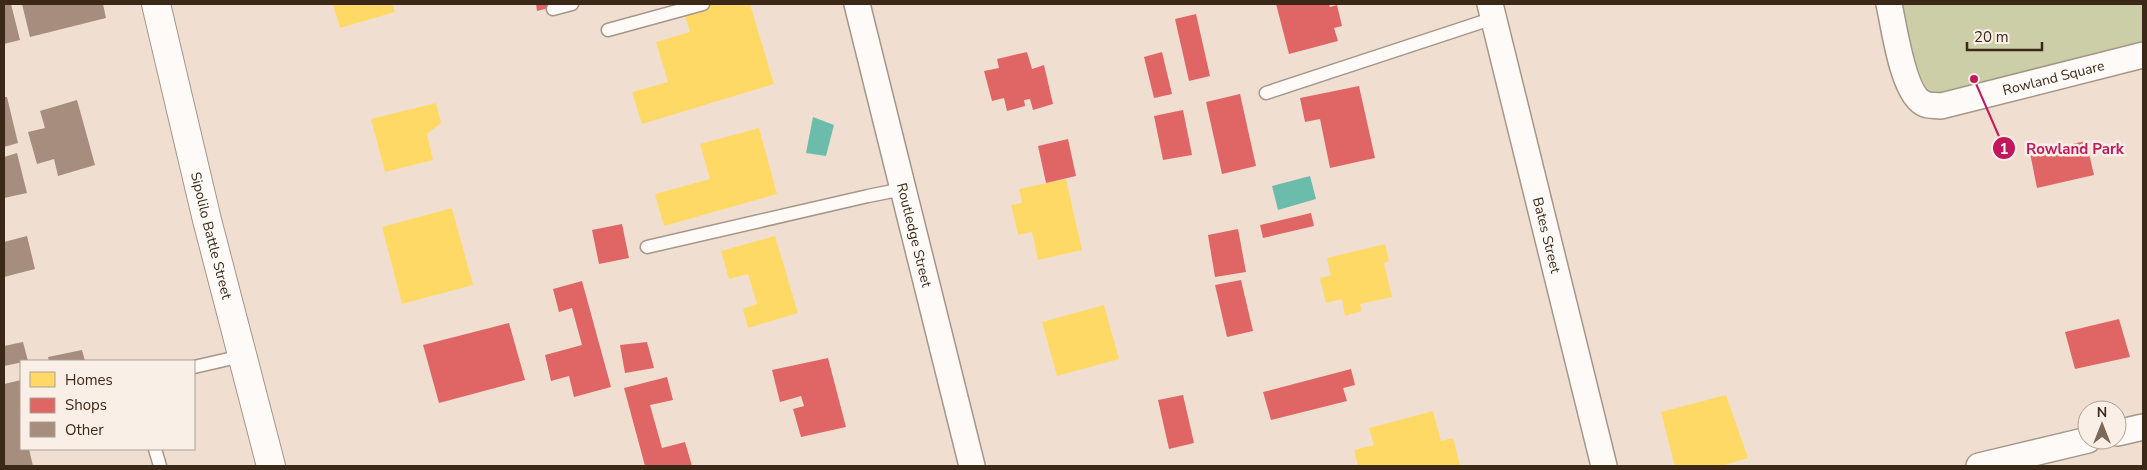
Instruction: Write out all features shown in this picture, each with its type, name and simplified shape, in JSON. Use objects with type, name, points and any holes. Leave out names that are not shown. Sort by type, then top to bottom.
[{"type":"main road","name":"Sipolilo Battle Street","points":[[156,4],[207,220],[271,466]]},
{"type":"street","name":"Routledge Street","points":[[856,4],[972,466]]},
{"type":"street","name":"Rowland Square","points":[[1889,4],[1906,78],[1914,96],[1925,104],[1941,106],[2143,55]]},
{"type":"street","name":"Bates Street","points":[[1492,11],[1604,466]]},
{"type":"street","points":[[2127,431],[2143,427]]},
{"type":"street","points":[[1979,466],[2077,443]]},
{"type":"lane","points":[[552,9],[572,4]]},
{"type":"lane","points":[[608,30],[703,4]]},
{"type":"lane","points":[[1266,93],[1492,11]]},
{"type":"lane","points":[[647,247],[903,189]]},
{"type":"lane","points":[[195,366],[242,356]]},
{"type":"lane","points":[[155,450],[160,466]]},
{"type":"green space","points":[[1896,4],[2143,4],[2143,51],[1922,107]]},
{"type":"water","points":[[813,117],[834,125],[826,156],[806,153]]},
{"type":"water","points":[[1310,176],[1316,199],[1278,210],[1272,186]]},
{"type":"building: Homes","points":[[333,4],[392,4],[395,12],[340,28]]},
{"type":"building: Homes","points":[[712,4],[750,4],[774,84],[642,124],[632,92],[668,82],[656,42],[690,32],[684,12]]},
{"type":"building: Homes","points":[[436,103],[441,123],[427,134],[433,160],[385,172],[371,119]]},
{"type":"building: Homes","points":[[759,128],[777,194],[664,226],[655,194],[710,179],[700,144]]},
{"type":"building: Homes","points":[[1066,179],[1082,250],[1038,260],[1032,232],[1018,235],[1011,205],[1022,203],[1019,189]]},
{"type":"building: Homes","points":[[452,208],[473,285],[402,304],[382,227]]},
{"type":"building: Homes","points":[[775,236],[798,313],[748,328],[743,309],[757,304],[748,274],[729,279],[721,251]]},
{"type":"building: Homes","points":[[1385,244],[1389,261],[1384,263],[1392,297],[1360,304],[1362,311],[1345,316],[1342,299],[1326,303],[1320,278],[1331,275],[1327,258]]},
{"type":"building: Homes","points":[[1104,305],[1119,359],[1057,376],[1042,322]]},
{"type":"building: Homes","points":[[1726,395],[1748,458],[1721,466],[1675,466],[1661,412]]},
{"type":"building: Homes","points":[[1433,411],[1441,441],[1453,438],[1460,466],[1358,466],[1354,450],[1374,445],[1369,428]]},
{"type":"building: Shops","points":[[536,4],[564,4],[537,11]]},
{"type":"building: Shops","points":[[1276,4],[1329,4],[1330,7],[1337,5],[1342,26],[1334,28],[1338,41],[1289,54]]},
{"type":"building: Shops","points":[[1196,14],[1210,76],[1189,81],[1175,19]]},
{"type":"building: Shops","points":[[1027,52],[1032,69],[1044,65],[1053,104],[1033,110],[1030,99],[1024,100],[1025,106],[1007,111],[1004,98],[992,101],[984,71],[999,68],[997,59]]},
{"type":"building: Shops","points":[[1162,52],[1172,94],[1154,98],[1144,57]]},
{"type":"building: Shops","points":[[1359,86],[1375,158],[1330,168],[1320,119],[1305,122],[1300,98]]},
{"type":"building: Shops","points":[[1240,94],[1256,166],[1222,174],[1206,102]]},
{"type":"building: Shops","points":[[1183,110],[1192,155],[1163,160],[1154,116]]},
{"type":"building: Shops","points":[[1068,139],[1076,176],[1046,183],[1038,146]]},
{"type":"building: Shops","points":[[2086,141],[2094,175],[2037,188],[2030,153]]},
{"type":"building: Shops","points":[[1311,213],[1314,226],[1263,238],[1260,225]]},
{"type":"building: Shops","points":[[622,224],[629,258],[599,264],[592,230]]},
{"type":"building: Shops","points":[[1238,229],[1246,272],[1215,277],[1208,235]]},
{"type":"building: Shops","points":[[1241,280],[1253,331],[1227,337],[1215,285]]},
{"type":"building: Shops","points":[[582,281],[611,387],[574,397],[569,376],[551,381],[545,355],[582,345],[572,308],[559,312],[553,289]]},
{"type":"building: Shops","points":[[2119,319],[2130,357],[2075,369],[2065,332]]},
{"type":"building: Shops","points":[[509,323],[525,380],[439,403],[423,345]]},
{"type":"building: Shops","points":[[647,342],[654,368],[625,373],[620,345]]},
{"type":"building: Shops","points":[[828,358],[846,427],[801,437],[793,409],[804,406],[801,396],[780,402],[772,370]]},
{"type":"building: Shops","points":[[1351,369],[1355,385],[1343,388],[1347,401],[1271,420],[1263,392]]},
{"type":"building: Shops","points":[[667,377],[673,400],[650,405],[662,448],[685,442],[692,466],[645,466],[624,388]]},
{"type":"building: Shops","points":[[1183,395],[1194,443],[1169,449],[1158,400]]},
{"type":"building: Other","points":[[4,4],[11,4],[20,40],[4,44]]},
{"type":"building: Other","points":[[22,4],[103,4],[106,18],[30,37]]},
{"type":"building: Other","points":[[4,97],[7,97],[18,143],[4,147]]},
{"type":"building: Other","points":[[77,100],[95,165],[58,176],[54,159],[37,164],[28,132],[45,128],[40,111]]},
{"type":"building: Other","points":[[17,153],[27,193],[4,198],[4,157]]},
{"type":"building: Other","points":[[27,236],[35,269],[4,277],[4,242]]},
{"type":"building: Other","points":[[23,342],[28,360],[20,360],[20,363],[4,366],[4,346]]},
{"type":"building: Other","points":[[82,350],[85,360],[49,360],[48,357]]},
{"type":"building: Other","points":[[20,380],[20,450],[29,450],[33,466],[4,466],[4,384]]},
{"type":"place","name":"Rowland Park","points":[[1974,79]]}]
